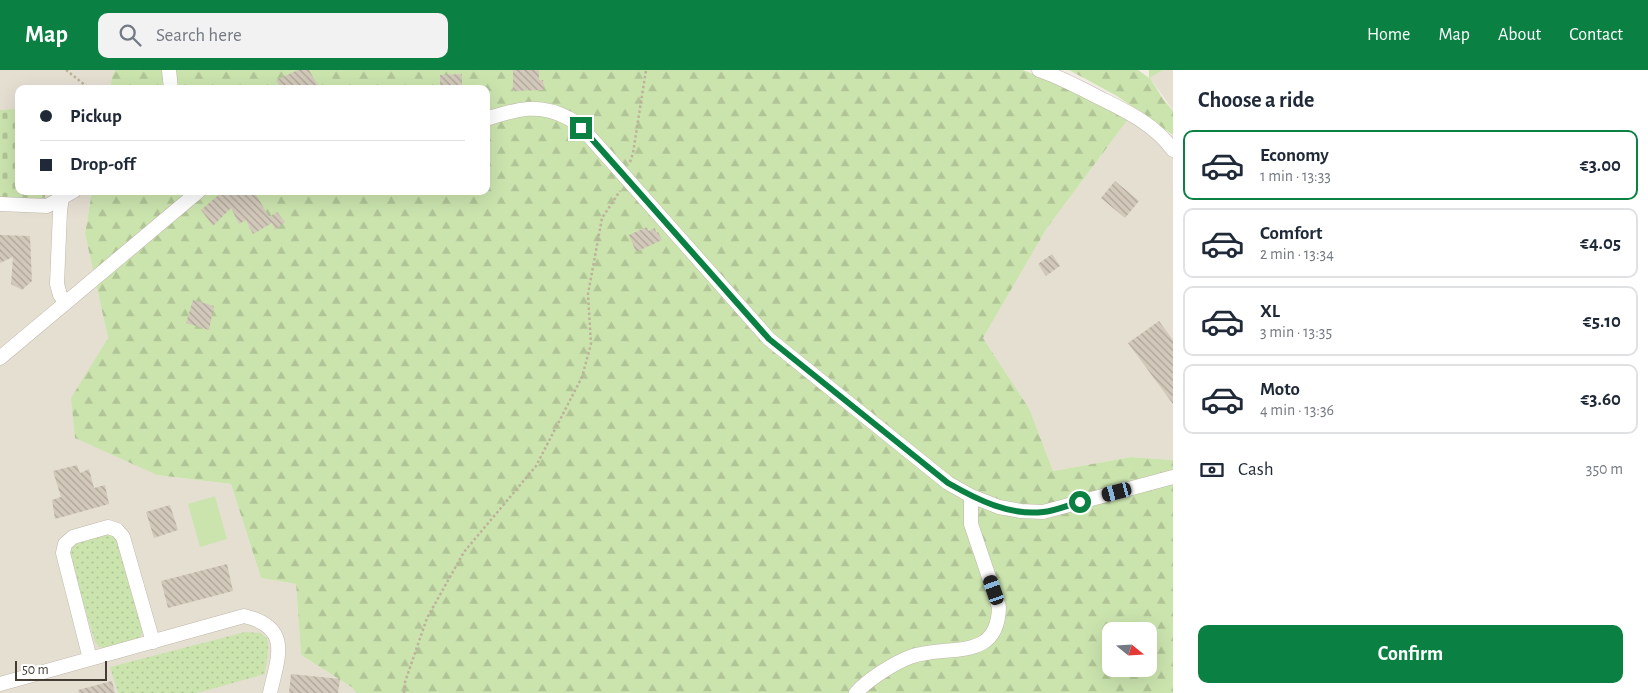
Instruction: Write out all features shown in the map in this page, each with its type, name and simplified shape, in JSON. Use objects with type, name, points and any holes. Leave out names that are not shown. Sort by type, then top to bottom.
[{"type":"street","points":[[169,70],[171,85]]},
{"type":"street","points":[[1039,70],[1054,75],[1132,114],[1152,128],[1173,150]]},
{"type":"street","points":[[490,118],[518,108],[534,108],[554,112],[571,120],[590,137],[769,339],[948,483],[972,496],[999,507],[1021,512],[1043,512],[1173,477]]},
{"type":"street","points":[[66,302],[60,295],[57,284],[68,195]]},
{"type":"street","points":[[0,204],[46,206],[68,195]]},
{"type":"street","points":[[0,358],[194,195]]},
{"type":"street","points":[[856,693],[880,673],[911,656],[977,647],[987,640],[995,628],[999,618],[999,606],[970,524],[972,496]]},
{"type":"street","points":[[90,659],[62,553],[65,544],[73,537],[108,527],[117,530],[123,537],[153,642]]},
{"type":"street","points":[[0,684],[244,616],[266,623],[278,640],[279,653],[270,693]]},
{"type":"path","points":[[66,70],[85,85]]},
{"type":"path","points":[[404,693],[405,682],[427,618],[464,552],[536,466],[582,377],[591,344],[588,294],[602,218],[620,191],[633,153],[646,70]]},
{"type":"shaded area","points":[[0,70],[115,70],[111,85],[15,85],[15,195],[91,195],[85,234],[108,338],[72,398],[157,475],[231,484],[261,578],[296,584],[301,655],[353,688],[356,693],[0,693]]},
{"type":"shaded area","points":[[1163,70],[1173,70],[1173,110],[1150,78]]},
{"type":"shaded area","points":[[1132,114],[1173,136],[1173,460],[1131,457],[1053,471],[1030,410],[983,338],[1047,228]]},
{"type":"green space","points":[[115,70],[1023,70],[1132,114],[1047,228],[983,338],[1030,410],[1053,471],[1131,457],[1173,460],[1173,693],[356,693],[353,688],[301,655],[296,584],[261,578],[231,484],[157,475],[75,438],[71,398],[108,338],[85,234],[91,195],[490,195],[490,85],[111,85]]},
{"type":"green space","points":[[1069,70],[1138,70],[1149,78],[1149,70],[1163,70],[1150,78],[1173,111],[1173,135],[1117,96]]},
{"type":"green space","points":[[15,109],[15,195],[45,195],[45,198],[0,198],[0,110]]},
{"type":"green space","points":[[215,496],[227,539],[200,547],[188,504]]},
{"type":"green space","points":[[106,534],[118,539],[142,630],[141,636],[136,640],[105,648],[99,647],[95,642],[69,555],[70,546],[75,542]]},
{"type":"green space","points":[[245,632],[261,633],[267,638],[268,652],[265,674],[197,693],[118,693],[110,667]]},
{"type":"building","points":[[298,70],[309,70],[318,85],[279,85],[276,80]]},
{"type":"building","points":[[513,70],[539,70],[539,80],[543,80],[544,90],[513,91]]},
{"type":"building","points":[[462,74],[462,85],[440,85],[440,75]]},
{"type":"building","points":[[1115,181],[1139,201],[1125,218],[1101,198]]},
{"type":"building","points":[[218,195],[256,195],[269,217],[277,212],[285,222],[275,230],[272,223],[253,234],[246,220],[239,224],[231,208],[213,226],[201,210]]},
{"type":"building","points":[[647,227],[648,231],[655,228],[656,233],[658,232],[662,240],[636,252],[629,235]]},
{"type":"building","points":[[0,235],[30,236],[32,281],[22,290],[11,284],[13,257],[0,263]]},
{"type":"building","points":[[1052,254],[1060,266],[1046,276],[1038,264]]},
{"type":"building","points":[[193,300],[214,306],[209,330],[186,323]]},
{"type":"building","points":[[1159,321],[1173,340],[1173,404],[1128,343]]},
{"type":"building","points":[[77,465],[80,473],[89,469],[94,488],[105,485],[109,504],[55,519],[52,500],[61,497],[53,471]]},
{"type":"building","points":[[170,505],[178,530],[154,538],[146,512]]},
{"type":"building","points":[[227,564],[233,591],[168,608],[161,581]]},
{"type":"building","points":[[291,674],[340,679],[338,693],[289,693]]},
{"type":"building","points":[[112,681],[115,693],[79,693],[78,690]]},
{"type":"route","points":[[581,128],[769,339],[948,483],[972,496],[999,507],[1021,512],[1043,512],[1080,502]]}]
